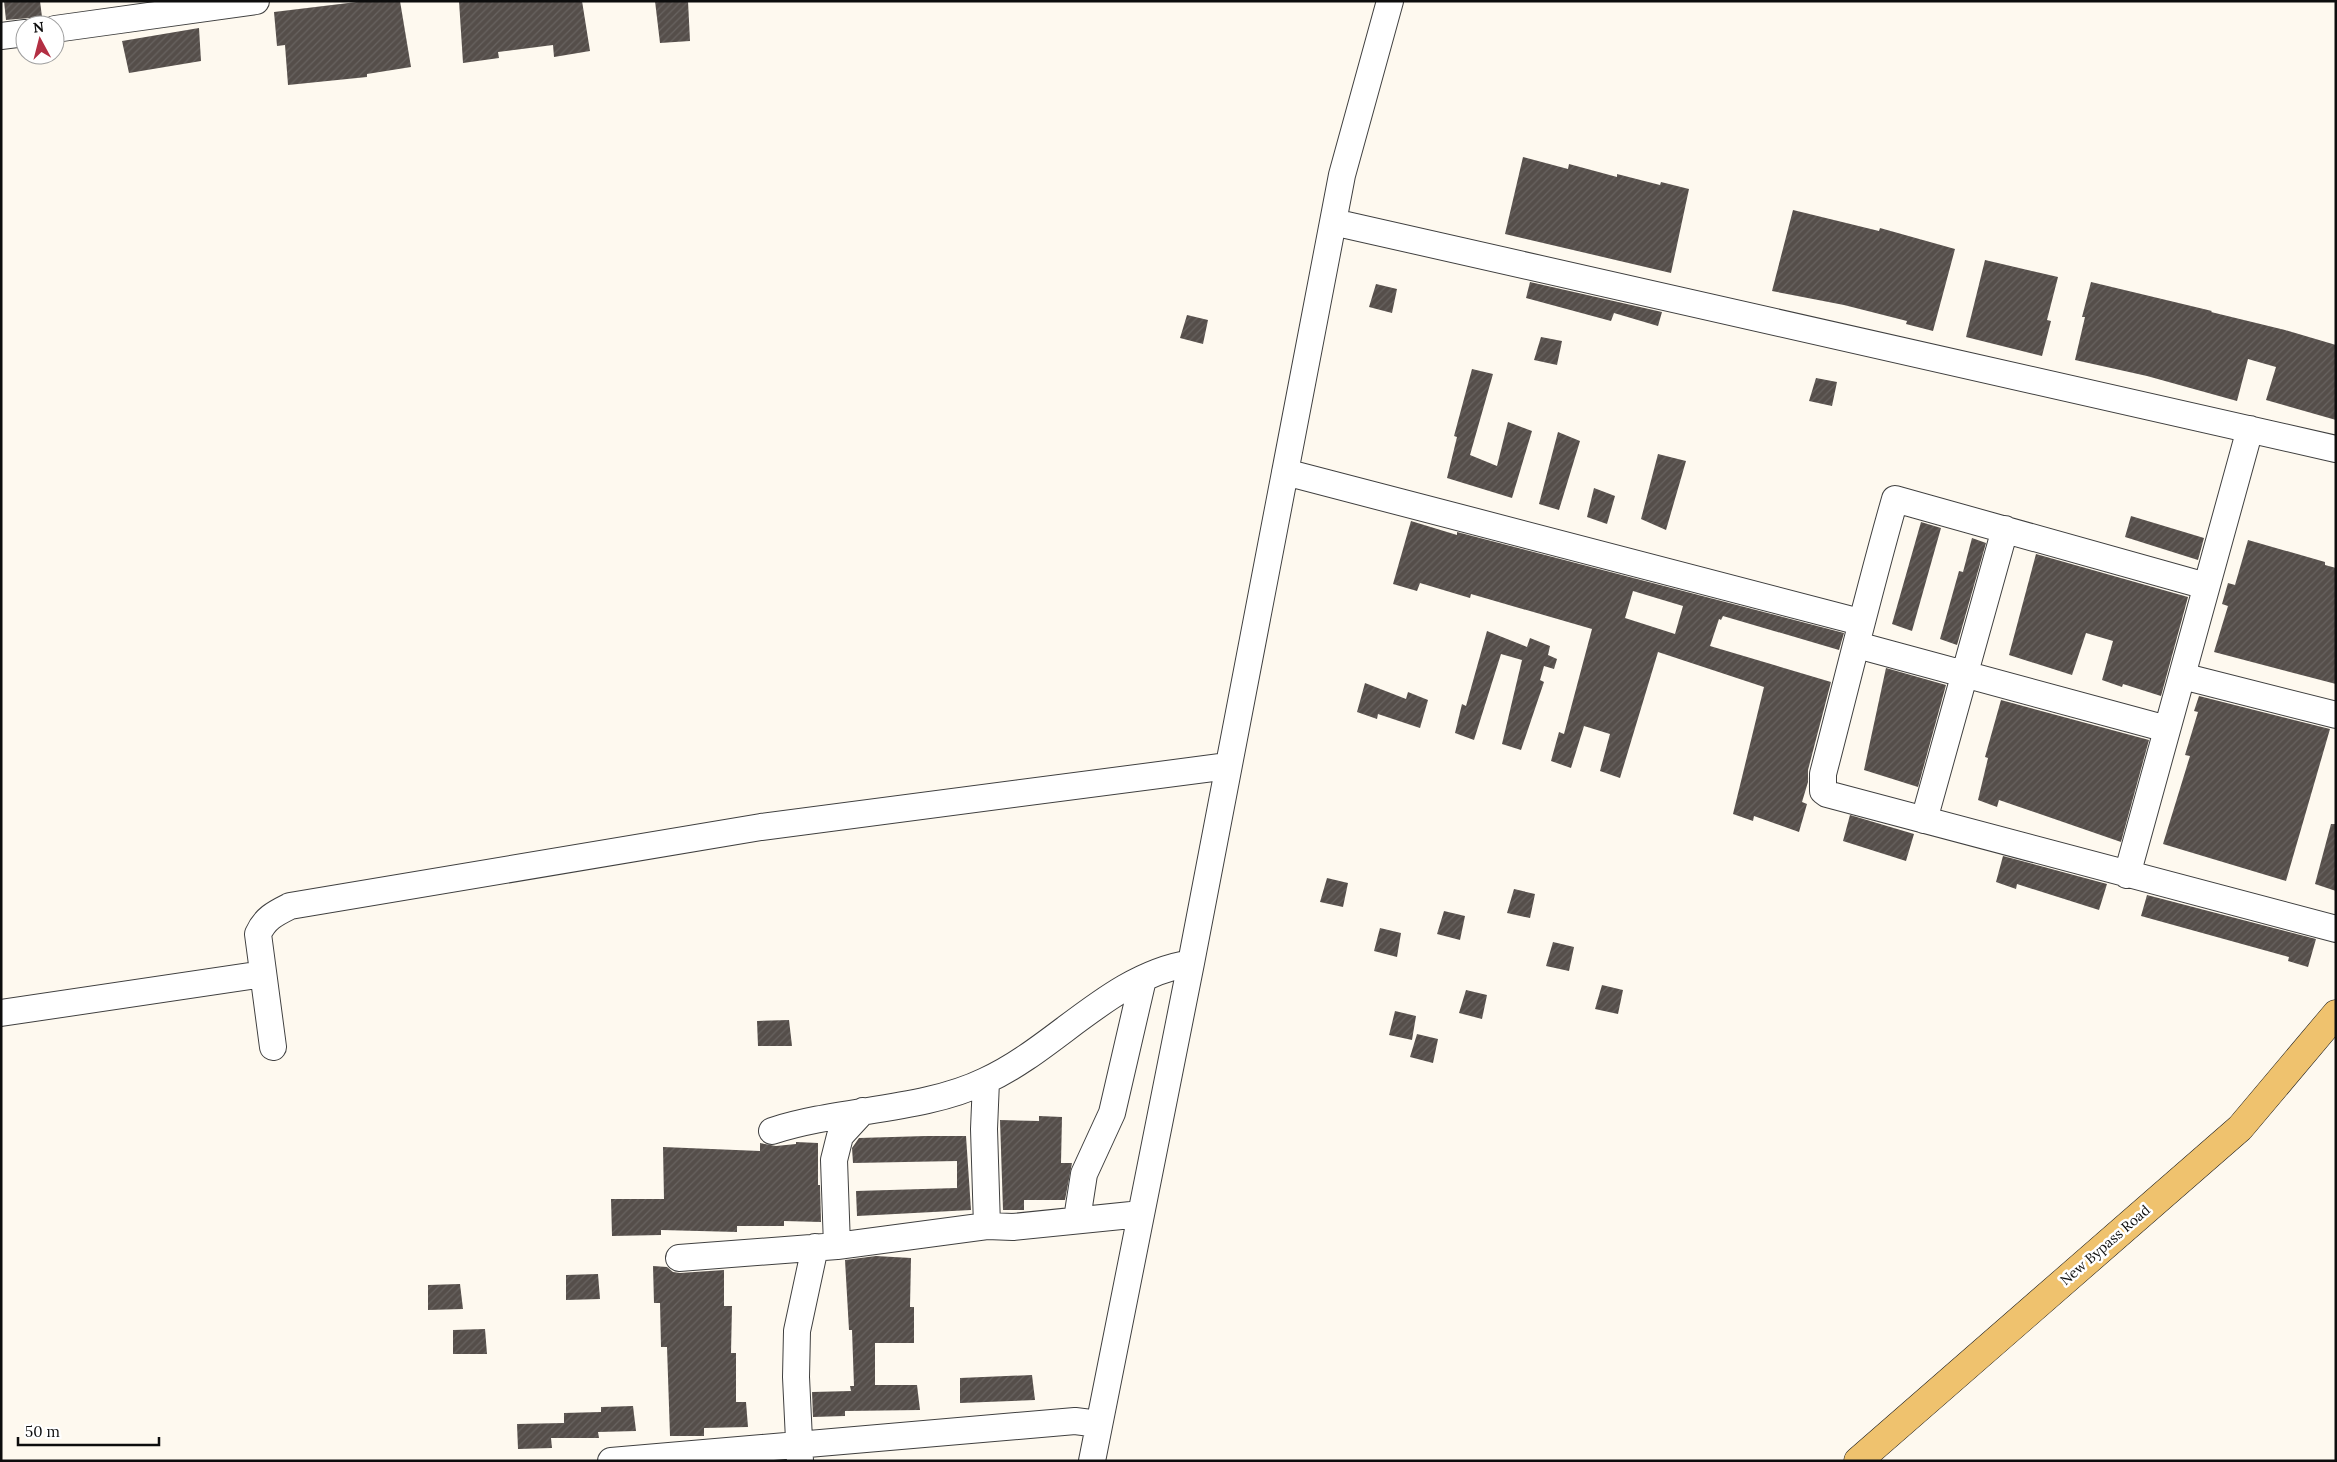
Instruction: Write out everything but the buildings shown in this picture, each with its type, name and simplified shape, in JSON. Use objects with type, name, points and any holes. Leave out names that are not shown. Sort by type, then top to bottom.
[{"type":"main road","name":"New Bypass Road","points":[[1858,1461],[2240,1128],[2336,1014]]},
{"type":"street","points":[[65,27],[213,4],[256,1]]},
{"type":"street","points":[[1092,1461],[1191,963],[1342,175],[1390,1]]},
{"type":"street","points":[[1,36],[15,34]]},
{"type":"street","points":[[1333,222],[2336,449]]},
{"type":"street","points":[[2127,875],[2250,430]]},
{"type":"street","points":[[1285,472],[1859,633],[1964,674],[2167,729]]},
{"type":"street","points":[[2206,586],[1896,499],[1822,774],[1823,791],[1827,794],[2127,875],[2336,929]]},
{"type":"street","points":[[1924,820],[2005,530]]},
{"type":"street","points":[[2182,676],[2336,715]]},
{"type":"street","points":[[273,1047],[258,934],[263,923],[274,913],[290,906],[761,827],[1228,766]]},
{"type":"street","points":[[772,1131],[948,1095],[986,1081],[1054,1037],[1099,1002],[1171,966],[1191,963]]},
{"type":"street","points":[[1,1013],[263,974]]},
{"type":"street","points":[[1077,1219],[1084,1174],[1112,1113],[1143,979]]},
{"type":"street","points":[[986,1081],[984,1129],[987,1226]]},
{"type":"street","points":[[800,1453],[796,1377],[797,1330],[826,1246],[834,1160],[840,1136],[863,1111]]},
{"type":"street","points":[[679,1258],[826,1246],[987,1226],[1013,1227],[1141,1214]]},
{"type":"street","points":[[611,1461],[800,1453],[1076,1420],[1099,1424]]}]
